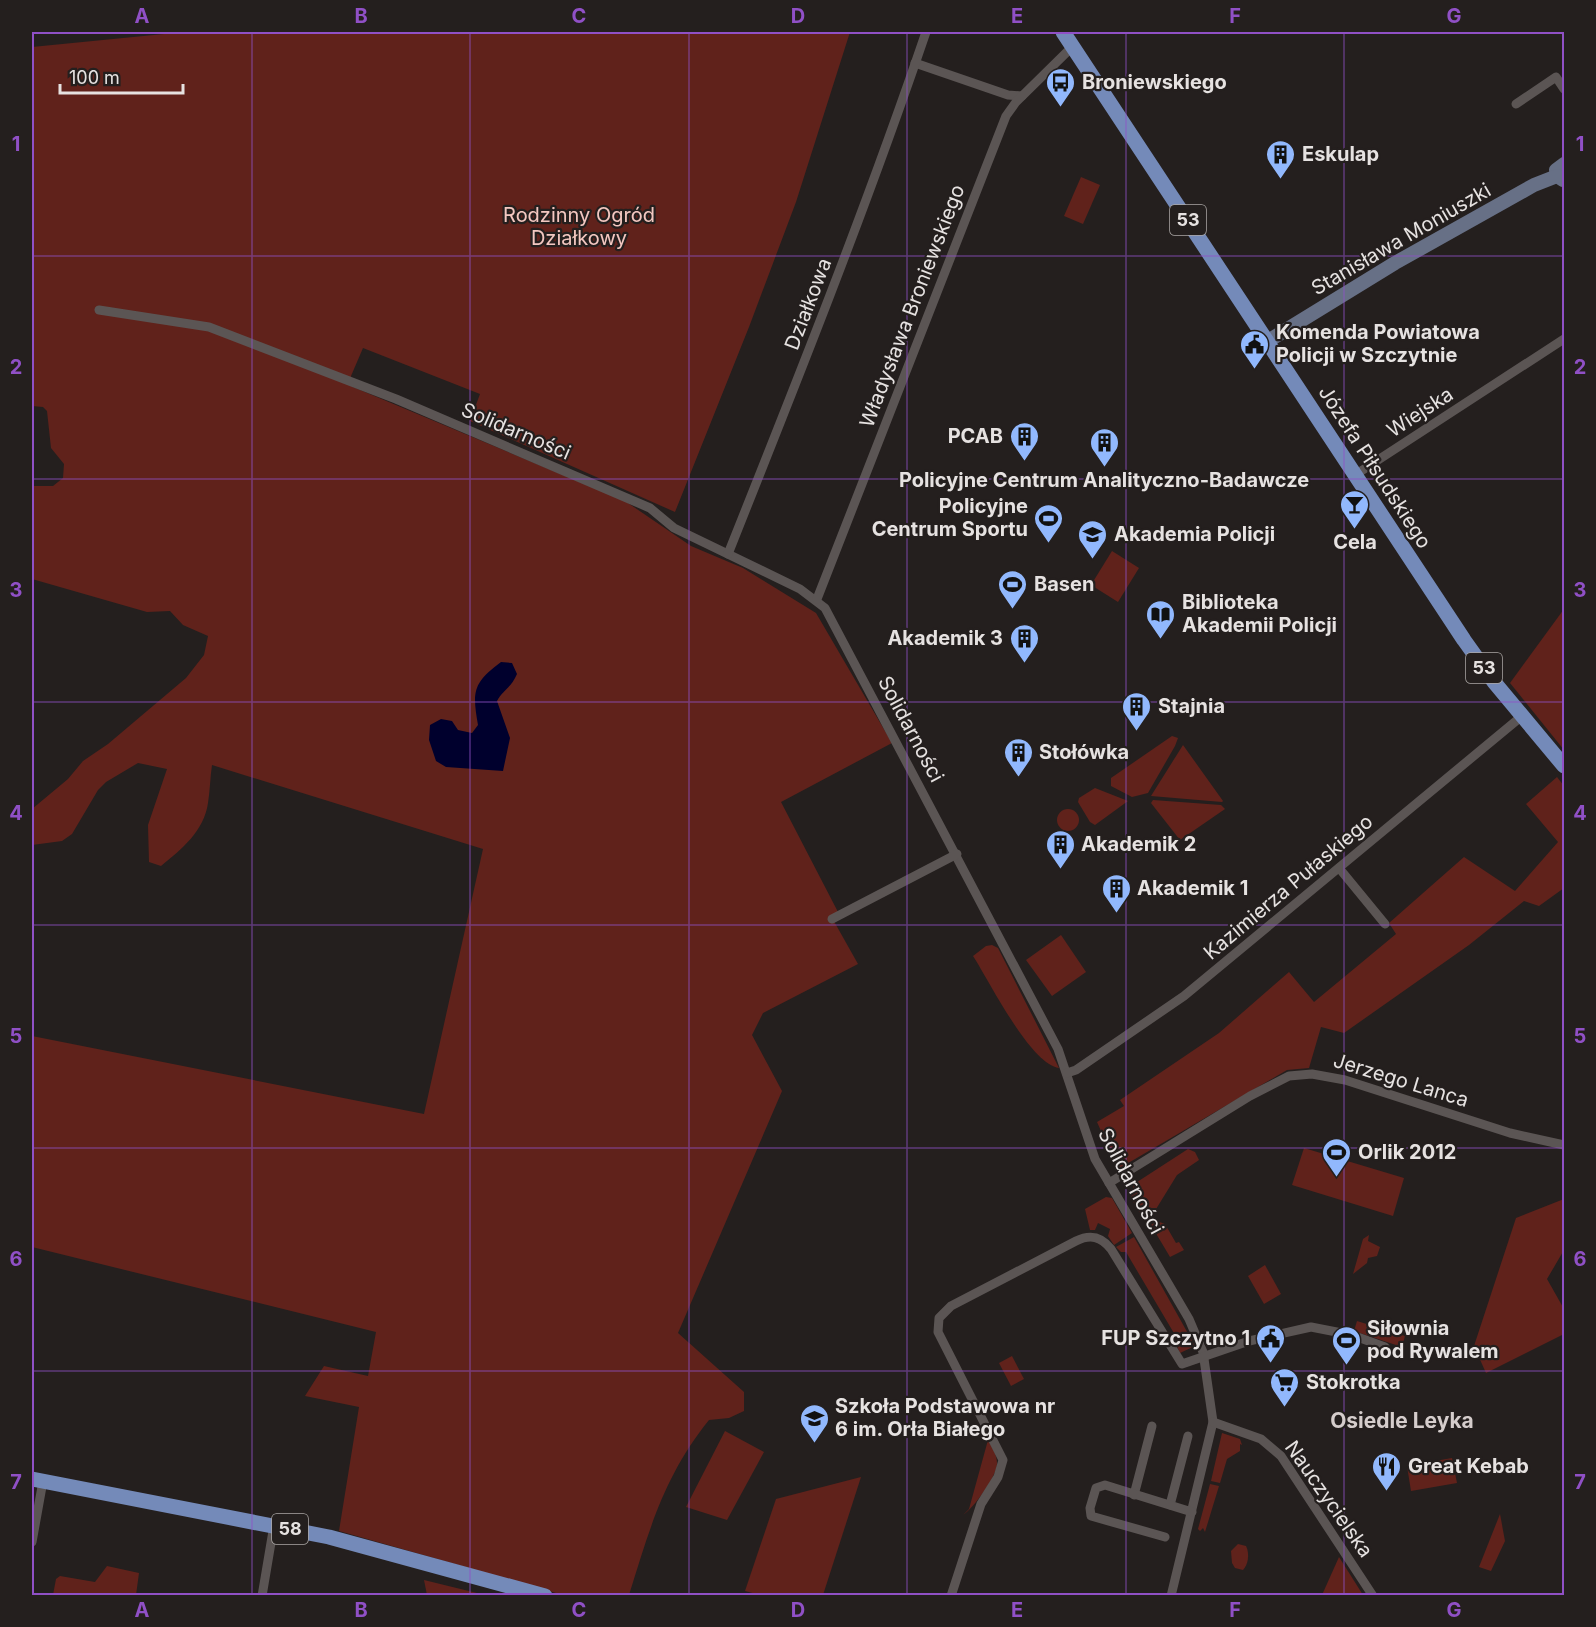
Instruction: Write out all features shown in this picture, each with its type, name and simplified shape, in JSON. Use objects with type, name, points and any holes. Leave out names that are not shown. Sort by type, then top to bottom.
[{"type":"main road","name":"Józefa Piłsudskiego","points":[[1063,32],[1470,648],[1564,766]]},
{"type":"main road","name":"58","points":[[37,1480],[274,1525],[360,1544],[545,1596]]},
{"type":"street","name":"Działkowa","points":[[728,554],[830,299],[926,32]]},
{"type":"street","name":"Władysława Broniewskiego","points":[[817,599],[1006,116],[1022,96],[1073,46]]},
{"type":"street","points":[[915,63],[1008,95],[1022,96]]},
{"type":"street","points":[[1516,104],[1556,77],[1564,89]]},
{"type":"street","name":"Stanisława Moniuszki","points":[[1268,341],[1395,263],[1534,185],[1562,173]]},
{"type":"street","name":"Solidarności","points":[[99,310],[209,327],[345,379],[650,508],[674,528],[817,599],[825,608],[1058,1049],[1089,1147],[1188,1319],[1204,1357],[1213,1422],[1171,1596]]},
{"type":"street","name":"Wiejska","points":[[1355,475],[1564,339]]},
{"type":"street","name":"Kazimierza Pułaskiego","points":[[1067,1073],[1076,1070],[1184,996],[1522,716]]},
{"type":"street","points":[[832,919],[957,854]]},
{"type":"street","points":[[1339,868],[1385,924]]},
{"type":"street","name":"Jerzego Lanca","points":[[1109,1183],[1261,1090],[1296,1074],[1337,1078],[1510,1133],[1564,1145]]},
{"type":"street","points":[[951,1596],[981,1503],[998,1477],[1003,1460],[938,1332],[938,1323],[943,1313],[1076,1241],[1093,1237],[1103,1241],[1111,1249],[1179,1363],[1186,1364],[1249,1341],[1317,1327],[1385,1347]]},
{"type":"street","name":"Nauczycielska","points":[[1213,1422],[1261,1439],[1281,1456],[1373,1596]]},
{"type":"street","points":[[1134,1495],[1152,1426]]},
{"type":"street","points":[[1170,1505],[1188,1436]]},
{"type":"street","points":[[32,1542],[37,1480]]},
{"type":"street","points":[[1165,1537],[1091,1516],[1090,1508],[1099,1485],[1192,1512]]},
{"type":"street","points":[[262,1596],[274,1525]]},
{"type":"green space","name":"Rodzinny Ogród Działkowy","points":[[184,32],[850,32],[796,202],[675,512],[470,421],[480,394],[363,348],[351,376],[353,387],[625,501],[691,546],[743,568],[816,613],[892,743],[781,802],[838,912],[831,916],[858,964],[763,1013],[752,1035],[782,1091],[678,1333],[744,1392],[744,1411],[729,1418],[709,1420],[680,1462],[660,1503],[629,1595],[563,1595],[339,1531],[359,1407],[305,1396],[324,1366],[368,1376],[376,1332],[32,1247],[32,1036],[424,1114],[483,849],[212,765],[208,803],[202,822],[191,839],[161,866],[149,862],[148,825],[167,769],[138,763],[106,782],[98,790],[72,834],[62,841],[32,845],[32,809],[68,779],[83,761],[108,744],[186,678],[204,655],[208,636],[183,625],[170,611],[147,612],[32,579],[32,486],[53,486],[63,478],[64,464],[51,448],[47,411],[43,407],[32,406],[32,47]]},
{"type":"green space","points":[[1081,177],[1100,185],[1083,224],[1064,216]]},
{"type":"green space","points":[[1112,551],[1139,568],[1118,602],[1091,585]]},
{"type":"green space","points":[[1564,609],[1564,750],[1510,683]]},
{"type":"green space","points":[[1172,736],[1178,738],[1175,746],[1148,793],[1132,797],[1111,786],[1111,778]]},
{"type":"green space","points":[[1183,745],[1223,801],[1222,802],[1151,796]]},
{"type":"green space","points":[[1557,777],[1564,786],[1564,888],[1539,906],[1524,901],[1469,945],[1344,1033],[1321,1027],[1309,1068],[1287,1070],[1118,1169],[1097,1122],[1124,1106],[1120,1100],[1219,1033],[1289,972],[1314,1002],[1396,934],[1389,923],[1464,857],[1515,891],[1558,842],[1526,804]]},
{"type":"green space","points":[[1095,788],[1128,801],[1095,825],[1090,822],[1078,802],[1079,798]]},
{"type":"green space","points":[[1153,800],[1221,805],[1225,809],[1180,840],[1151,803]]},
{"type":"green space","points":[[1068,809],[1076,812],[1079,820],[1076,828],[1068,831],[1060,828],[1057,820],[1060,812]]},
{"type":"green space","points":[[1061,935],[1086,972],[1052,996],[1026,960]]},
{"type":"green space","points":[[992,945],[998,948],[1059,1068],[1048,1063],[1024,1038],[973,956],[986,946]]},
{"type":"green space","name":"Orlik 2012","points":[[1304,1148],[1404,1178],[1393,1216],[1292,1185]]},
{"type":"green space","points":[[1188,1149],[1195,1152],[1199,1160],[1177,1175],[1153,1214],[1141,1215],[1131,1198],[1134,1184]]},
{"type":"green space","points":[[1106,1197],[1112,1198],[1132,1233],[1114,1245],[1108,1236],[1110,1229],[1098,1223],[1095,1230],[1090,1230],[1085,1209]]},
{"type":"green space","points":[[1564,1199],[1564,1250],[1547,1279],[1564,1309],[1564,1334],[1486,1373],[1474,1346],[1516,1218]]},
{"type":"green space","points":[[1157,1221],[1165,1224],[1176,1243],[1179,1242],[1184,1250],[1170,1257],[1151,1225]]},
{"type":"green space","points":[[1369,1235],[1368,1241],[1380,1247],[1377,1256],[1368,1258],[1367,1263],[1353,1274],[1363,1239]]},
{"type":"green space","points":[[1134,1237],[1195,1346],[1180,1353],[1175,1342],[1178,1340],[1126,1252],[1121,1252],[1116,1247]]},
{"type":"green space","points":[[1265,1265],[1281,1294],[1264,1304],[1248,1276]]},
{"type":"green space","points":[[1357,1321],[1405,1336],[1402,1347],[1354,1331]]},
{"type":"green space","points":[[1012,1356],[1024,1379],[1011,1386],[999,1363]]},
{"type":"green space","points":[[725,1431],[764,1452],[727,1520],[686,1507]]},
{"type":"green space","points":[[1222,1433],[1240,1439],[1242,1445],[1240,1444],[1240,1451],[1227,1459],[1220,1483],[1211,1481]]},
{"type":"green space","points":[[988,1440],[996,1457],[994,1475],[973,1506],[963,1515],[969,1509]]},
{"type":"green space","points":[[1452,1458],[1457,1483],[1411,1491],[1407,1466]]},
{"type":"green space","points":[[861,1477],[823,1595],[760,1595],[745,1591],[776,1499]]},
{"type":"green space","points":[[1210,1484],[1219,1486],[1205,1532],[1203,1528],[1200,1531],[1198,1529]]},
{"type":"green space","points":[[1500,1514],[1505,1541],[1491,1571],[1479,1567]]},
{"type":"green space","points":[[1238,1544],[1246,1546],[1248,1552],[1243,1570],[1235,1568],[1232,1563],[1231,1551]]},
{"type":"green space","points":[[1339,1557],[1363,1595],[1322,1595]]},
{"type":"green space","points":[[107,1566],[139,1573],[136,1595],[53,1595],[56,1579],[60,1576],[95,1582]]},
{"type":"green space","points":[[424,1580],[485,1595],[427,1595]]},
{"type":"water","points":[[501,662],[512,663],[517,674],[497,701],[510,738],[503,771],[446,767],[436,761],[429,740],[430,725],[441,719],[452,721],[458,730],[472,733],[478,725],[475,704],[477,689],[485,676]]},
{"type":"place","name":"Broniewskiego","points":[[1061,108]]},
{"type":"place","name":"Eskulap","points":[[1281,180]]},
{"type":"place","name":"Komenda Powiatowa Policji w Szczytnie","points":[[1255,370]]},
{"type":"place","name":"PCAB","points":[[1024,462]]},
{"type":"place","name":"Policyjne Centrum Analityczno-Badawcze","points":[[1104,468]]},
{"type":"place","name":"Cela","points":[[1355,530]]},
{"type":"place","name":"Policyjne Centrum Sportu","points":[[1049,544]]},
{"type":"place","name":"Akademia Policji","points":[[1093,560]]},
{"type":"place","name":"Basen","points":[[1013,610]]},
{"type":"place","name":"Biblioteka Akademii Policji","points":[[1161,640]]},
{"type":"place","name":"Akademik 3","points":[[1024,664]]},
{"type":"place","name":"Stajnia","points":[[1137,732]]},
{"type":"place","name":"Stołówka","points":[[1018,778]]},
{"type":"place","name":"Akademik 2","points":[[1060,870]]},
{"type":"place","name":"Akademik 1","points":[[1116,914]]},
{"type":"place","name":"Orlik 2012","points":[[1337,1178]]},
{"type":"place","name":"FUP Szczytno 1","points":[[1271,1364]]},
{"type":"place","name":"Siłownia pod Rywalem","points":[[1346,1366]]},
{"type":"place","name":"Stokrotka","points":[[1285,1408]]},
{"type":"place","name":"Szkoła Podstawowa nr 6 im. Orła Białego","points":[[814,1444]]},
{"type":"place","name":"Great Kebab","points":[[1387,1492]]},
{"type":"district","name":"Osiedle Leyka","points":[[1402,1421]]}]
